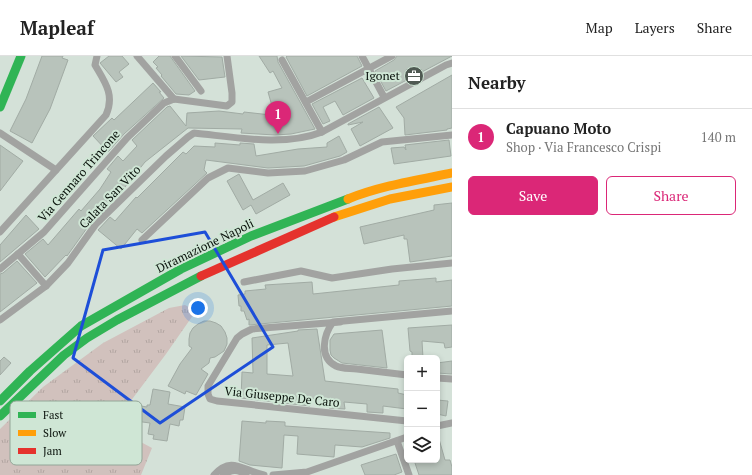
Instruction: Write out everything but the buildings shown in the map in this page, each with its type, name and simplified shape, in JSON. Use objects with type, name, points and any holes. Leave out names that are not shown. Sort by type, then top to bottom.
[{"type":"main road","points":[[0,107],[21,56]]},
{"type":"main road","name":"Diramazione Napoli","points":[[0,401],[30,371],[81,326],[181,269],[251,236],[357,195],[452,173]]},
{"type":"main road","points":[[16,401],[64,355],[87,338],[117,320],[193,280],[338,216],[390,199],[452,187]]},
{"type":"main road","points":[[0,416],[10,406]]},
{"type":"street","points":[[0,232],[101,122],[109,109],[109,90],[96,65],[97,56]]},
{"type":"street","points":[[175,56],[201,91]]},
{"type":"street","points":[[180,56],[200,82]]},
{"type":"street","points":[[141,58],[174,99],[227,106],[232,102],[232,94],[227,56]]},
{"type":"street","points":[[362,56],[384,98]]},
{"type":"street","points":[[306,102],[392,56]]},
{"type":"street","points":[[282,60],[322,132]]},
{"type":"street","name":"Calata San Vito","points":[[0,320],[46,286],[68,263],[96,224],[166,156],[194,133],[280,140],[313,136],[452,63]]},
{"type":"street","name":"Via Gennaro Trincone","points":[[0,269],[44,232],[127,138],[164,103],[174,99]]},
{"type":"street","points":[[0,133],[56,170]]},
{"type":"street","points":[[142,240],[208,178],[228,168],[268,173],[305,171],[344,160],[382,142],[452,135]]},
{"type":"street","points":[[18,254],[46,286]]},
{"type":"street","points":[[244,282],[301,271],[332,278],[392,269],[452,263]]},
{"type":"street","points":[[404,375],[345,368],[334,365],[326,356],[324,344],[330,326],[333,322],[452,312]]},
{"type":"street","name":"Via Giuseppe De Caro","points":[[340,322],[252,329],[242,334],[237,338],[208,386],[208,394],[210,399],[217,401],[404,421]]},
{"type":"street","points":[[440,378],[452,379]]},
{"type":"street","points":[[440,425],[452,424]]},
{"type":"street","points":[[273,475],[308,473],[404,438]]},
{"type":"street","points":[[397,441],[409,475]]},
{"type":"street","points":[[214,475],[222,472],[227,465],[236,465],[264,475]]},
{"type":"street","points":[[209,475],[232,470],[239,470],[246,475]]},
{"type":"highlighted area","points":[[205,232],[273,347],[160,423],[73,358],[103,250]]},
{"type":"green space","points":[[185,305],[196,311],[131,401],[29,401],[43,387],[103,343],[169,308]]},
{"type":"green space","points":[[10,419],[10,465],[142,465],[142,443],[152,448],[141,475],[0,475],[0,429]]},
{"type":"traffic: fast","points":[[0,107],[21,56]]},
{"type":"traffic: fast","points":[[0,401],[30,371],[81,326],[181,269],[251,236],[348,199]]},
{"type":"traffic: fast","points":[[16,401],[64,355],[87,338],[117,320],[201,276]]},
{"type":"traffic: fast","points":[[0,416],[10,406]]},
{"type":"traffic: slow","points":[[348,199],[386,187],[452,173]]},
{"type":"traffic: slow","points":[[334,217],[390,199],[452,187]]},
{"type":"traffic: jam","points":[[201,276],[334,217]]},
{"type":"place","name":"Igonet","points":[[414,76]]},
{"type":"place","name":"Capuano Moto","points":[[278,134]]}]
